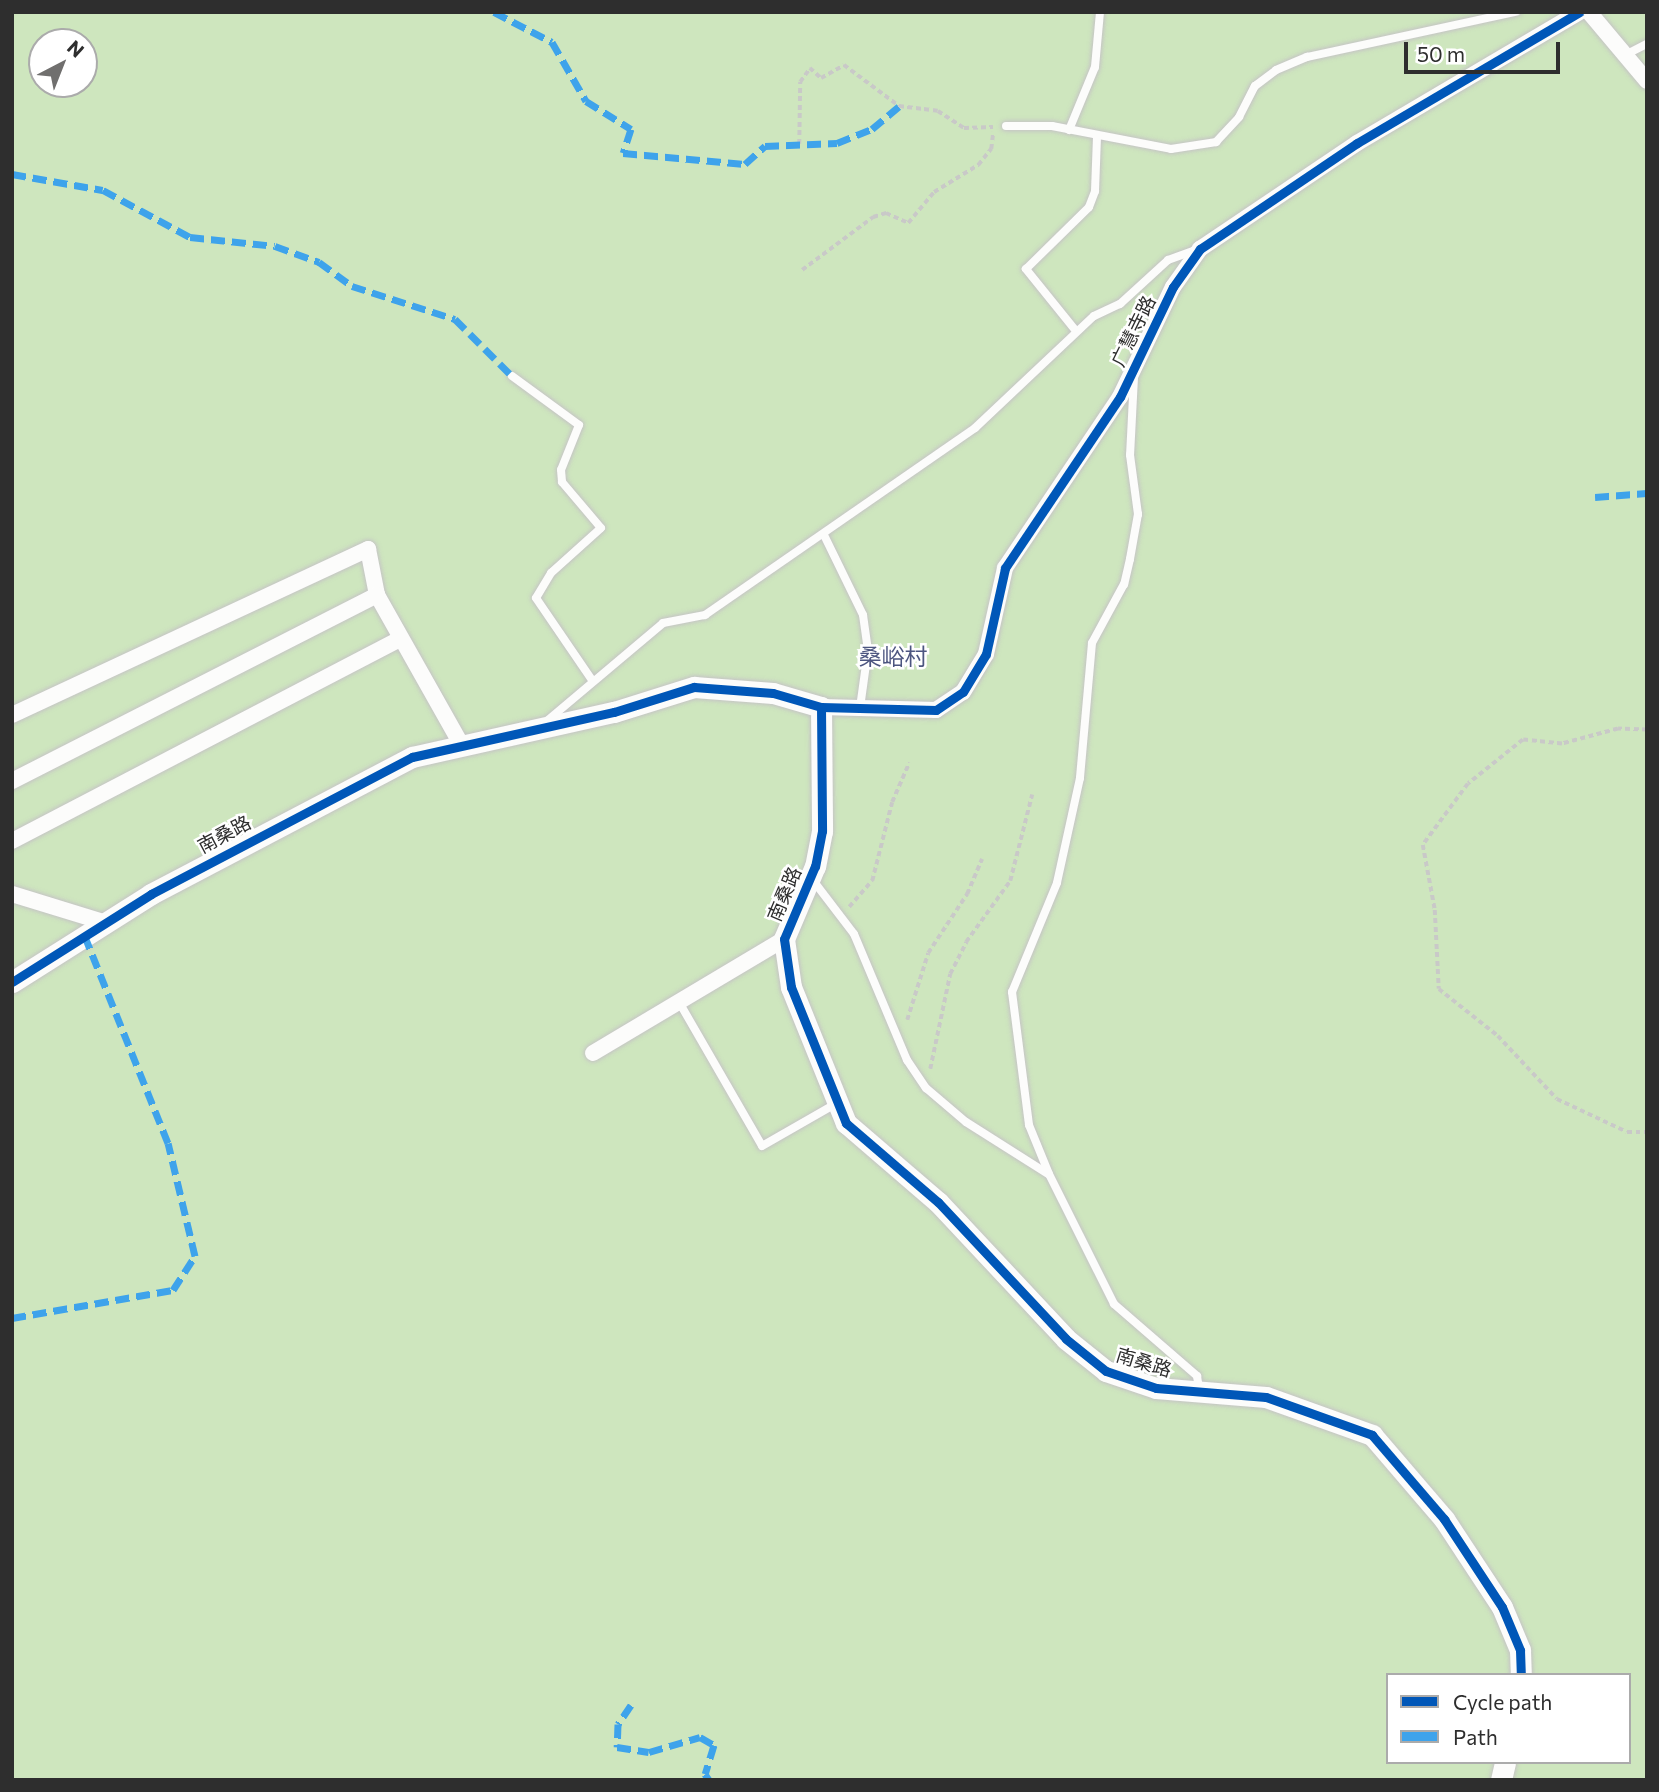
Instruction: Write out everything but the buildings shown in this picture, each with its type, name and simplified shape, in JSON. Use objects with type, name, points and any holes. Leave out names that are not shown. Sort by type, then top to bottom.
[{"type":"street","name":"广慧寺路","points":[[821,707],[936,710],[963,692],[986,654],[1005,568],[1075,468],[1136,364],[1173,287],[1200,248],[1357,143],[1579,12]]},
{"type":"street","points":[[1589,12],[1623,57],[1647,81]]},
{"type":"street","points":[[12,715],[368,549],[377,595],[462,746]]},
{"type":"street","points":[[12,780],[377,595]]},
{"type":"street","points":[[12,841],[400,639]]},
{"type":"street","name":"南桑路","points":[[12,982],[103,922],[412,757],[538,729],[694,688],[773,693],[821,707],[822,831],[810,876],[784,939],[791,987],[846,1123],[938,1202],[1066,1339],[1106,1371],[1156,1388],[1200,1394],[1266,1396],[1372,1435],[1444,1519],[1502,1606],[1520,1650],[1521,1673]]},
{"type":"street","points":[[12,894],[103,922]]},
{"type":"street","points":[[593,1054],[784,939]]},
{"type":"lane","points":[[1069,130],[1095,67],[1100,12]]},
{"type":"lane","points":[[1006,127],[1069,130],[1171,149],[1216,142],[1239,117],[1255,86],[1276,70],[1307,57],[1516,12]]},
{"type":"lane","points":[[1623,57],[1647,44]]},
{"type":"lane","points":[[1076,331],[1026,269],[1088,207],[1095,191],[1097,137]]},
{"type":"lane","points":[[538,729],[592,680],[663,623],[705,615],[975,428],[1094,316],[1120,304],[1168,260],[1200,248]]},
{"type":"lane","points":[[1136,364],[1130,455],[1138,514],[1130,559],[1124,583],[1092,643],[1080,778],[1058,883],[1012,992],[1029,1125],[1049,1174],[1114,1304],[1197,1376],[1200,1394]]},
{"type":"lane","points":[[512,376],[579,425],[561,470],[562,482],[601,528],[551,573],[536,598],[592,680]]},
{"type":"lane","points":[[824,535],[863,615],[868,650],[859,710]]},
{"type":"lane","points":[[810,876],[854,934],[907,1060],[926,1088],[966,1122],[1049,1174]]},
{"type":"lane","points":[[679,1002],[762,1146],[838,1103]]},
{"type":"path","points":[[799,144],[800,82],[810,68],[821,78],[845,65],[899,106],[938,111],[964,128],[1006,127]]},
{"type":"path","points":[[802,270],[873,217],[886,213],[908,223],[934,192],[978,165],[991,149],[993,127]]},
{"type":"path","points":[[1647,730],[1618,729],[1562,744],[1522,740],[1468,784],[1423,845],[1435,910],[1439,989],[1498,1036],[1557,1099],[1627,1132],[1647,1132]]},
{"type":"path","points":[[841,916],[872,881],[892,802],[909,764]]},
{"type":"path","points":[[926,1088],[950,974],[966,942],[1010,881],[1032,795]]},
{"type":"path","points":[[901,1041],[928,953],[967,894],[982,859]]},
{"type":"green space","points":[[12,12],[1647,12],[1647,1780],[12,1780]]},
{"type":"marked path","points":[[494,12],[552,42],[586,101],[631,129],[623,153],[745,164],[765,146],[837,143],[872,129],[899,106]]},
{"type":"marked path","points":[[12,174],[103,190],[190,237],[275,246],[319,262],[352,286],[455,319],[512,376]]},
{"type":"marked path","points":[[1595,497],[1647,493]]},
{"type":"marked path","points":[[12,1318],[173,1290],[195,1256],[168,1143],[84,934]]},
{"type":"marked path","points":[[631,1705],[618,1724],[617,1747],[649,1752],[700,1737],[714,1745],[705,1774],[709,1780]]},
{"type":"cycle path","points":[[821,707],[936,710],[963,692],[986,654],[1005,568],[1120,397],[1173,287],[1200,249],[1357,143],[1579,12]]},
{"type":"cycle path","points":[[12,982],[151,894],[412,757],[614,712],[694,687],[773,693],[821,707],[822,831],[815,866],[784,939],[791,987],[846,1123],[938,1202],[1066,1339],[1106,1371],[1156,1388],[1266,1397],[1372,1435],[1444,1519],[1502,1607],[1520,1650],[1521,1673]]},
{"type":"district","name":"桑峪村","points":[[893,656]]}]
